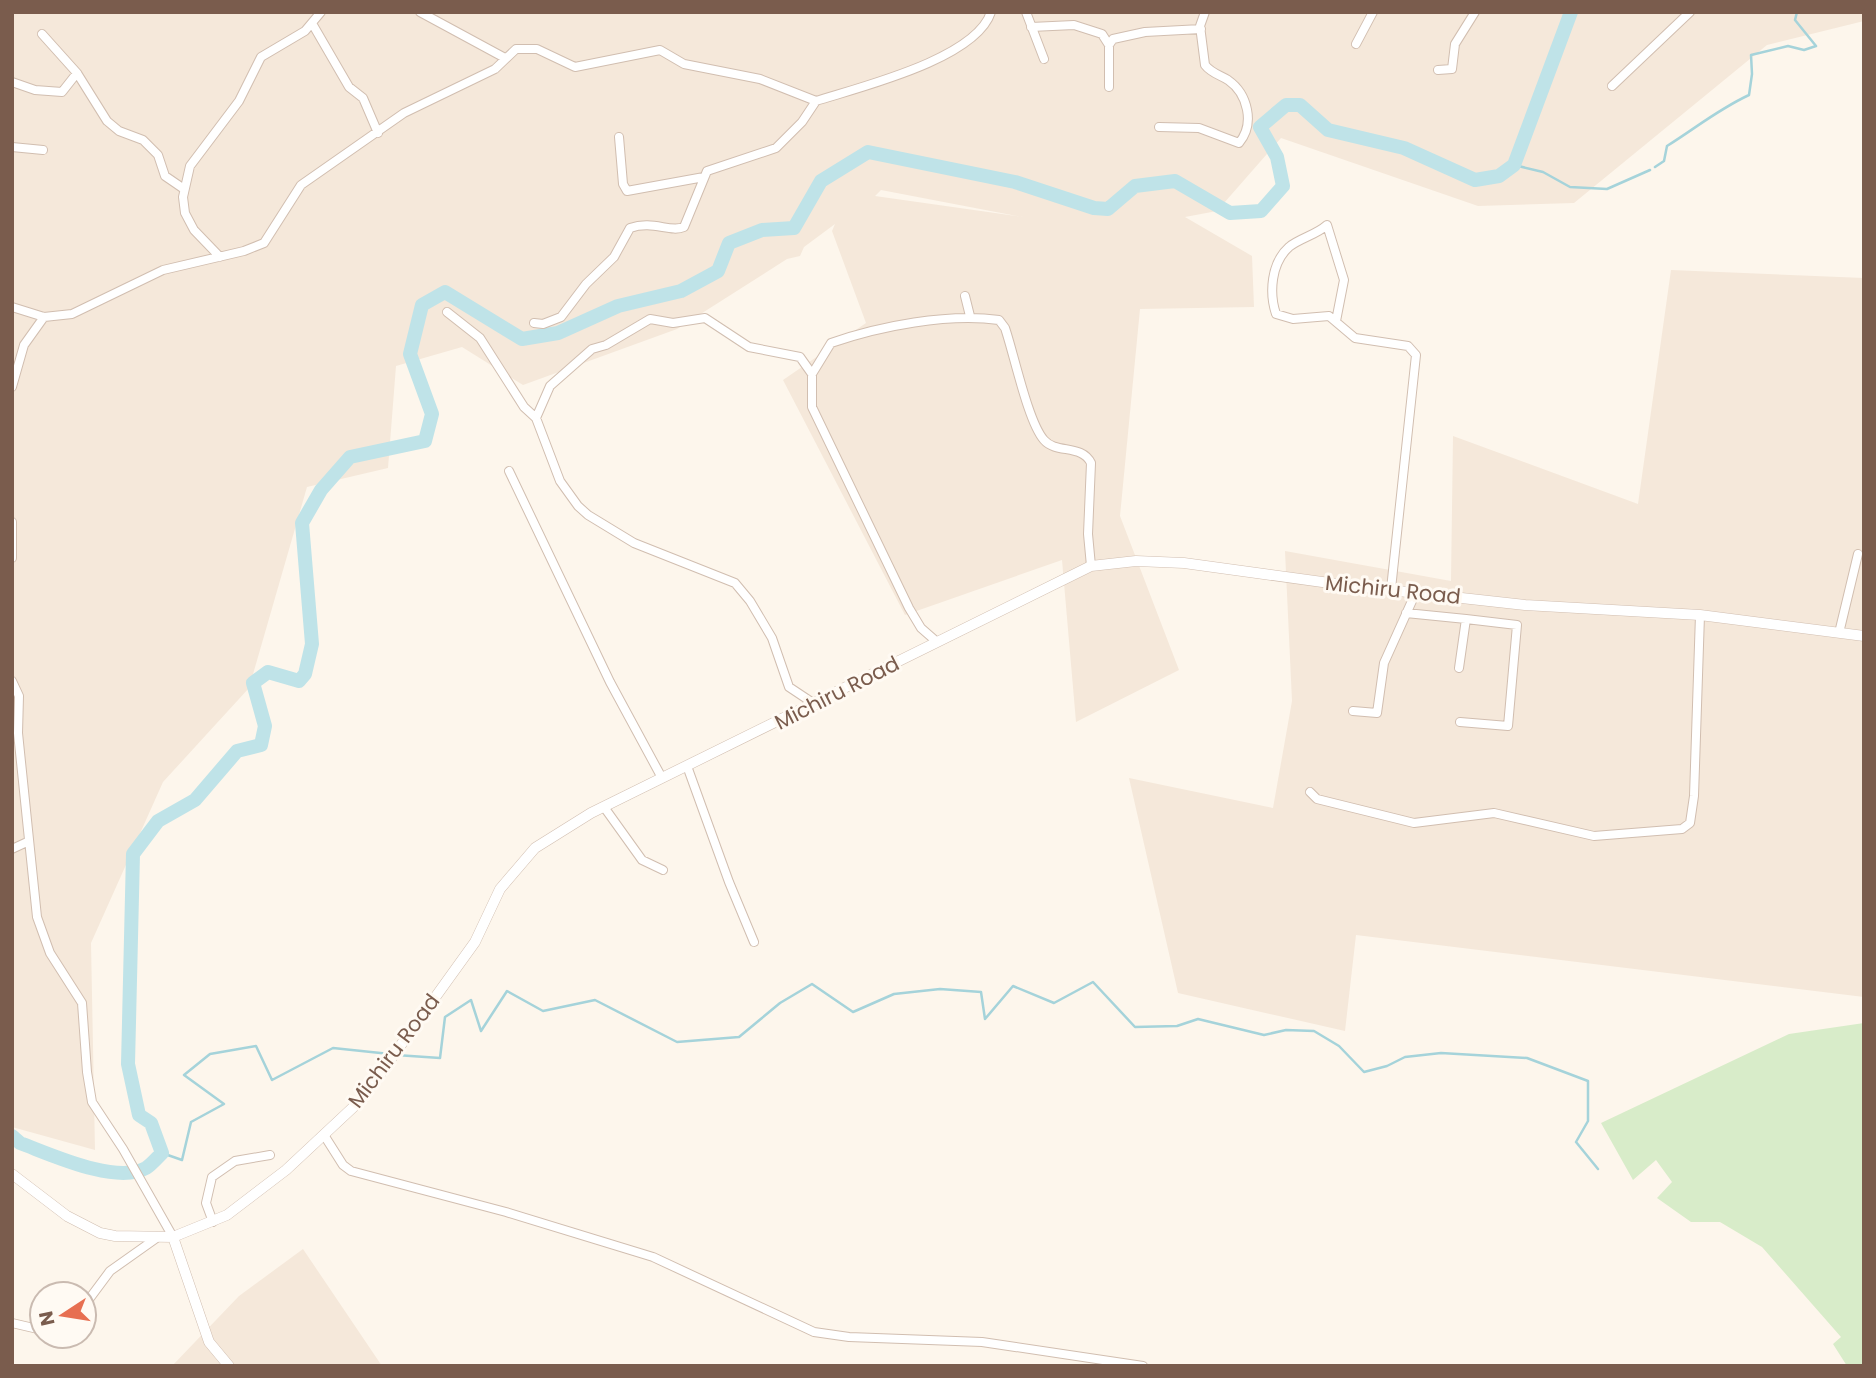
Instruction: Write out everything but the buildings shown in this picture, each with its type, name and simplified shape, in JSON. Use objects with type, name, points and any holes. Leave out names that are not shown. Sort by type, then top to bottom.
[{"type":"street","points":[[220,257],[190,224],[183,204],[184,189],[197,155],[239,101],[261,57],[313,25],[321,12]]},
{"type":"street","points":[[421,12],[505,58]]},
{"type":"street","points":[[534,323],[543,324],[561,317],[586,284],[614,257],[630,228],[656,223],[677,230],[684,227],[704,177],[711,168],[776,148],[802,122],[816,101],[923,66],[976,35],[991,12]]},
{"type":"street","points":[[1026,12],[1044,59]]},
{"type":"street","points":[[1159,127],[1199,128],[1223,135],[1236,143],[1242,141],[1249,118],[1247,106],[1230,81],[1208,68],[1200,29],[1205,12]]},
{"type":"street","points":[[1356,44],[1373,12]]},
{"type":"street","points":[[1438,70],[1452,69],[1455,44],[1475,12]]},
{"type":"street","points":[[1612,86],[1690,12]]},
{"type":"street","points":[[313,25],[349,87],[363,98],[378,133]]},
{"type":"street","points":[[1031,27],[1074,25],[1102,34],[1109,45],[1109,88]]},
{"type":"street","points":[[1109,45],[1122,35],[1200,29]]},
{"type":"street","points":[[42,34],[77,73],[107,121],[120,131],[143,140],[158,155],[165,176],[184,189]]},
{"type":"street","points":[[12,307],[44,317],[72,314],[163,270],[220,257],[264,243],[301,185],[425,102],[495,69],[516,49],[531,47],[575,68],[660,50],[684,64],[760,79],[816,101]]},
{"type":"street","points":[[12,82],[35,90],[62,92],[77,73]]},
{"type":"street","points":[[619,137],[623,184],[627,191],[704,177]]},
{"type":"street","points":[[12,147],[43,150]]},
{"type":"street","points":[[1336,321],[1344,280],[1327,225],[1288,248],[1281,257],[1276,267],[1271,299],[1276,314],[1284,318],[1323,315],[1336,321],[1355,338],[1408,346],[1416,355],[1391,589]]},
{"type":"street","points":[[965,296],[970,316]]},
{"type":"street","points":[[447,312],[480,338],[524,407],[536,418],[560,481],[578,506],[634,543],[735,583],[750,601],[772,638],[789,687],[816,705]]},
{"type":"street","points":[[937,642],[921,628],[909,608],[812,407],[812,374],[831,343],[862,333],[970,316],[1003,323],[1037,430],[1045,441],[1088,457],[1091,463],[1088,534],[1091,566]]},
{"type":"street","points":[[12,387],[24,345],[44,317]]},
{"type":"street","points":[[536,418],[550,386],[574,363],[592,349],[607,345],[650,320],[673,323],[705,318],[749,347],[800,357],[812,374]]},
{"type":"street","points":[[509,471],[610,682],[662,778]]},
{"type":"street","points":[[12,522],[12,558]]},
{"type":"street","points":[[1839,633],[1858,554]]},
{"type":"street","name":"Michiru Road","points":[[12,1174],[67,1216],[100,1233],[173,1237],[213,1222],[253,1198],[362,1099],[475,942],[500,889],[527,855],[558,833],[604,807],[816,705],[1091,566],[1136,561],[1184,563],[1525,605],[1700,615],[1864,636]]},
{"type":"street","points":[[1353,711],[1377,713],[1384,663],[1416,592]]},
{"type":"street","points":[[1406,612],[1517,625],[1508,726],[1460,722]]},
{"type":"street","points":[[1310,792],[1317,799],[1414,823],[1494,813],[1594,836],[1682,829],[1690,823],[1694,796],[1700,615]]},
{"type":"street","points":[[1459,668],[1466,619]]},
{"type":"street","points":[[12,681],[20,704],[15,736],[37,918],[50,953],[84,1009],[87,1072],[92,1102],[173,1237],[209,1342],[229,1366]]},
{"type":"street","points":[[687,766],[754,942]]},
{"type":"street","points":[[604,807],[642,860],[663,870]]},
{"type":"street","points":[[12,849],[27,842]]},
{"type":"street","points":[[324,1135],[343,1165],[352,1171],[506,1212],[653,1256],[814,1332],[849,1337],[982,1342],[1143,1366]]},
{"type":"street","points":[[213,1222],[206,1203],[212,1177],[235,1161],[270,1155]]},
{"type":"street","points":[[98,1285],[158,1237]]},
{"type":"shaded area","points":[[12,12],[1864,12],[1864,21],[1767,45],[1574,203],[1478,206],[1281,138],[1217,211],[1185,217],[1252,256],[1254,307],[1140,309],[1120,516],[1179,670],[1076,722],[1062,560],[905,615],[783,380],[866,323],[832,231],[835,224],[804,247],[800,256],[787,259],[677,329],[523,385],[462,347],[396,366],[388,468],[307,487],[249,688],[163,782],[91,943],[95,1150],[12,1127]],"holes":[[[881,190],[1019,216],[875,196]]]},
{"type":"shaded area","points":[[1671,270],[1864,278],[1864,997],[1356,935],[1345,1031],[1178,993],[1129,778],[1273,808],[1292,701],[1285,551],[1451,581],[1453,436],[1638,504]]},
{"type":"shaded area","points":[[303,1249],[382,1366],[172,1366],[239,1296]]},
{"type":"green space","points":[[1864,1023],[1864,1366],[1847,1366],[1833,1344],[1841,1337],[1762,1247],[1720,1222],[1691,1222],[1657,1198],[1672,1182],[1656,1160],[1633,1180],[1601,1123],[1789,1034]]},
{"type":"waterway","points":[[12,1136],[20,1143],[65,1160],[118,1173],[146,1168],[162,1153],[151,1123],[139,1115],[128,1064],[133,854],[158,821],[195,800],[237,751],[261,745],[265,726],[253,683],[268,672],[299,681],[305,674],[312,644],[302,523],[321,490],[350,457],[425,441],[432,414],[410,354],[422,305],[445,292],[522,339],[558,333],[618,306],[681,291],[718,271],[729,243],[762,230],[794,228],[821,181],[868,152],[1015,182],[1094,208],[1108,209],[1135,186],[1175,181],[1230,213],[1261,211],[1283,186],[1277,157],[1260,127],[1286,105],[1300,105],[1328,130],[1404,148],[1475,180],[1499,176],[1514,165],[1571,12]]},
{"type":"waterway","points":[[1655,167],[1664,161],[1667,146],[1749,95],[1751,55],[1788,46],[1804,50],[1816,46],[1795,20],[1797,12]]},
{"type":"waterway","points":[[1514,165],[1543,172],[1570,187],[1607,189],[1650,170]]},
{"type":"waterway","points":[[396,1055],[440,1058],[445,1017],[471,1000],[481,1031],[507,991],[543,1011],[595,1000],[677,1042],[739,1037],[780,1003],[812,984],[853,1012],[894,994],[940,989],[981,992],[985,1019],[1013,986],[1054,1003],[1093,982],[1135,1027],[1177,1026],[1198,1019],[1264,1035],[1286,1030],[1314,1031],[1339,1046],[1364,1072],[1387,1066],[1405,1057],[1441,1053],[1527,1058],[1588,1081],[1588,1121],[1576,1142],[1598,1169]]},
{"type":"waterway","points":[[162,1153],[182,1160],[191,1122],[224,1104],[184,1075],[210,1054],[256,1046],[272,1080],[333,1048],[390,1054]]}]
